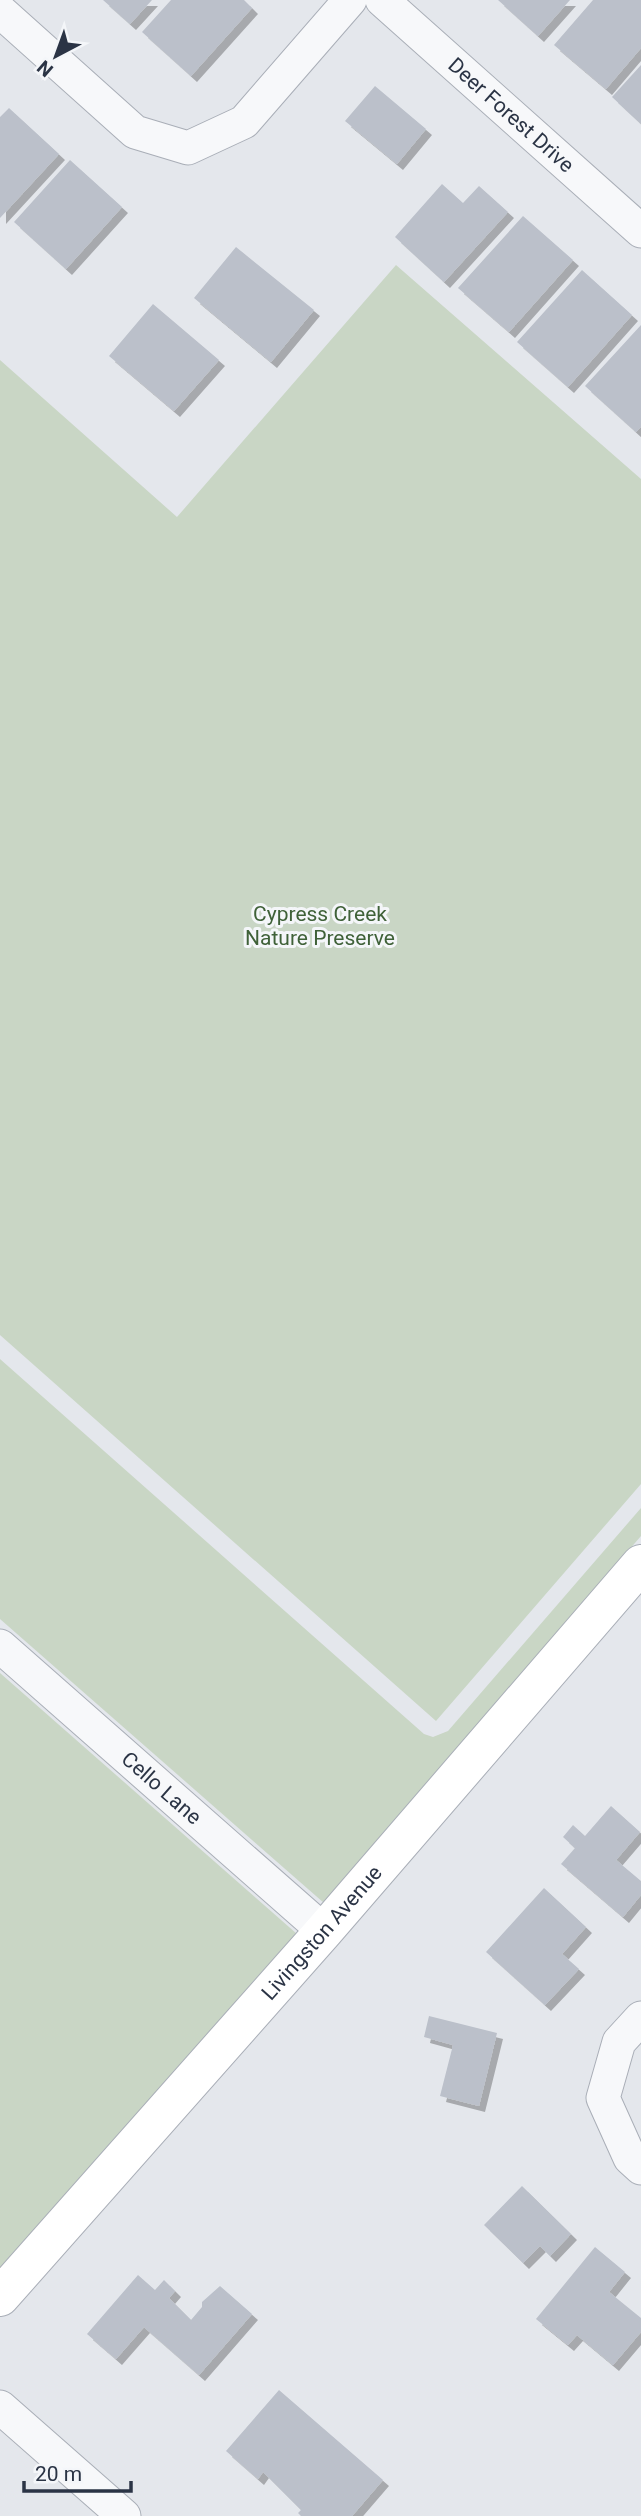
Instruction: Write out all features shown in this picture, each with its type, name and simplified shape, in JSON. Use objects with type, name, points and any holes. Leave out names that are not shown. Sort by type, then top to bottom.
[{"type":"street","points":[[0,11],[135,132],[188,148],[244,122],[350,0]]},
{"type":"street","name":"Deer Forest Drive","points":[[382,0],[641,230]]},
{"type":"street","name":"Livingston Avenue","points":[[0,2297],[636,1579]]},
{"type":"street","name":"Cello Lane","points":[[0,1646],[324,1931]]},
{"type":"street","points":[[641,2018],[619,2042],[603,2098],[630,2158],[641,2168]]},
{"type":"street","points":[[0,2407],[124,2516]]},
{"type":"green space","name":"Cypress Creek Nature Preserve","points":[[396,265],[641,479],[641,1484],[436,1721],[0,1335],[0,360],[177,517]]},
{"type":"green space","points":[[0,1359],[424,1734],[433,1737],[448,1731],[641,1508],[641,1536],[324,1903],[0,1619]]},
{"type":"green space","points":[[0,1673],[297,1934],[0,2269]]},
{"type":"building","points":[[103,0],[152,0],[130,24]]},
{"type":"building","points":[[171,0],[244,0],[252,8],[191,76],[142,32]]},
{"type":"building","points":[[498,0],[570,0],[538,36]]},
{"type":"building","points":[[593,0],[641,0],[641,48],[606,89],[554,45]]},
{"type":"building","points":[[641,65],[641,124],[612,97]]},
{"type":"building","points":[[375,86],[426,129],[397,164],[345,121]]},
{"type":"building","points":[[9,108],[59,154],[0,218],[0,117]]},
{"type":"building","points":[[70,160],[122,207],[66,269],[14,222]]},
{"type":"building","points":[[442,184],[463,203],[479,186],[508,212],[444,282],[395,237]]},
{"type":"building","points":[[523,216],[573,260],[509,332],[458,288]]},
{"type":"building","points":[[236,247],[314,310],[271,362],[194,298]]},
{"type":"building","points":[[582,270],[632,315],[568,387],[517,342]]},
{"type":"building","points":[[153,304],[219,360],[174,411],[109,356]]},
{"type":"building","points":[[641,325],[641,427],[636,432],[585,386]]},
{"type":"building","points":[[611,1806],[640,1832],[616,1860],[641,1881],[641,1895],[623,1917],[561,1864],[575,1848],[563,1837],[573,1825],[585,1836]]},
{"type":"building","points":[[544,1888],[586,1927],[562,1954],[579,1969],[545,2005],[486,1952]]},
{"type":"building","points":[[429,2016],[497,2033],[479,2106],[440,2096],[453,2045],[424,2037]]},
{"type":"building","points":[[522,2186],[571,2234],[550,2256],[540,2246],[523,2263],[484,2225]]},
{"type":"building","points":[[595,2247],[625,2272],[609,2292],[641,2318],[641,2332],[613,2365],[577,2335],[568,2345],[536,2319]]},
{"type":"building","points":[[138,2275],[155,2290],[164,2280],[175,2291],[169,2298],[191,2320],[202,2307],[202,2302],[220,2286],[252,2314],[199,2375],[144,2327],[116,2359],[87,2334]]},
{"type":"building","points":[[279,2390],[383,2480],[352,2516],[301,2516],[298,2513],[301,2510],[263,2472],[258,2479],[226,2451]]}]
